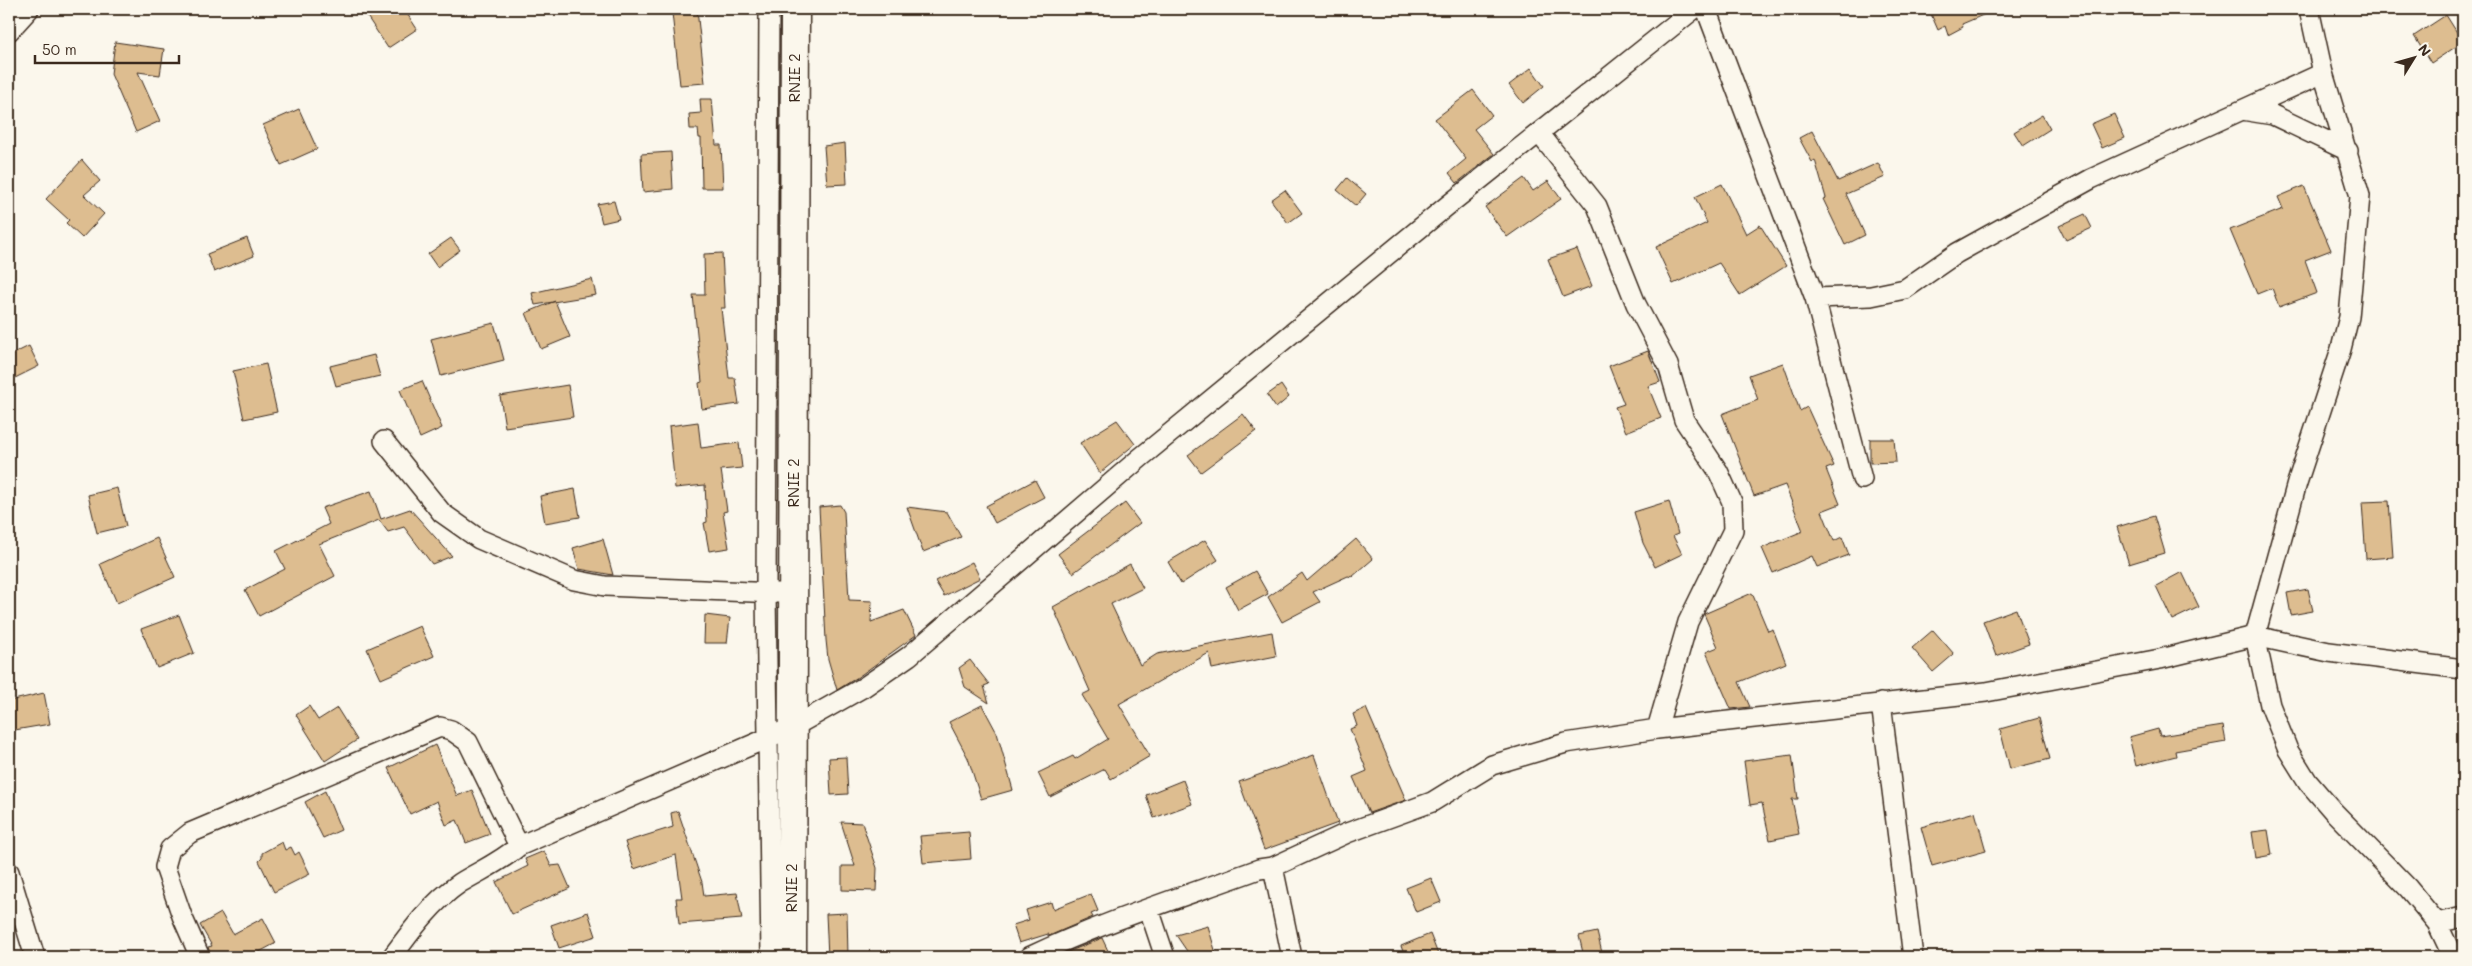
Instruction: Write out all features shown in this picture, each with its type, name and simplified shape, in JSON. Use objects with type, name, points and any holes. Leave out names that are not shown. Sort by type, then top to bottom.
[{"type":"highway","name":"RNIE 2","points":[[792,957],[795,15]]},
{"type":"street","points":[[10,29],[29,9]]},
{"type":"street","points":[[392,957],[421,918],[459,884],[501,861],[519,846],[793,727],[864,687],[910,656],[1140,458],[1694,9]]},
{"type":"street","points":[[1706,9],[1815,298],[1862,479]]},
{"type":"street","points":[[2309,9],[2323,73],[2360,196],[2349,317],[2297,483],[2255,636],[2270,704],[2288,750],[2308,782],[2333,811],[2408,888],[2437,923],[2453,957]]},
{"type":"street","points":[[772,957],[766,592],[765,10],[795,15]]},
{"type":"street","points":[[1815,298],[1871,296],[1905,289],[1957,253],[2091,179],[2323,73]]},
{"type":"street","points":[[2242,110],[2273,115],[2348,151]]},
{"type":"street","points":[[1539,133],[1597,206],[1636,304],[1668,365],[1684,420],[1718,471],[1732,502],[1733,530],[1688,622],[1657,729]]},
{"type":"street","points":[[384,441],[442,513],[479,539],[574,580],[605,586],[793,593]]},
{"type":"street","points":[[1029,957],[1052,951],[1149,909],[1259,869],[1273,867],[1347,833],[1432,802],[1492,765],[1566,743],[1657,729],[1995,690],[2160,659],[2255,636],[2329,652],[2463,670]]},
{"type":"street","points":[[1882,703],[1913,957]]},
{"type":"street","points":[[200,957],[182,916],[165,867],[170,848],[190,832],[440,726],[451,730],[468,742],[519,846]]},
{"type":"street","points":[[1273,867],[1292,957]]},
{"type":"street","points":[[9,875],[35,957]]},
{"type":"street","points":[[1149,909],[1165,957]]},
{"type":"street","points":[[2437,923],[2463,917]]},
{"type":"building","points":[[362,9],[404,9],[417,29],[388,48]]},
{"type":"building","points":[[1942,9],[1997,9],[1962,24],[1963,27],[1948,35],[1945,26],[1938,30],[1931,14]]},
{"type":"building","points":[[697,10],[705,83],[680,85],[672,13]]},
{"type":"building","points":[[2446,15],[2463,42],[2431,63],[2414,36]]},
{"type":"building","points":[[115,42],[164,49],[160,75],[138,72],[160,121],[136,132],[111,74]]},
{"type":"building","points":[[1531,68],[1544,86],[1523,103],[1509,85]]},
{"type":"building","points":[[1473,90],[1492,115],[1474,129],[1494,154],[1457,183],[1449,173],[1466,159],[1435,119]]},
{"type":"building","points":[[700,99],[712,99],[716,145],[721,145],[723,188],[702,188],[701,138],[699,138],[698,129],[690,129],[689,114],[701,113]]},
{"type":"building","points":[[299,109],[317,149],[281,165],[263,125]]},
{"type":"building","points":[[2114,114],[2125,138],[2102,148],[2091,124]]},
{"type":"building","points":[[2042,115],[2050,129],[2023,146],[2014,132]]},
{"type":"building","points":[[1812,131],[1838,181],[1878,163],[1885,177],[1846,194],[1865,235],[1845,245],[1823,199],[1826,198],[1815,160],[1812,162],[1799,138]]},
{"type":"building","points":[[845,143],[847,184],[827,185],[824,146]]},
{"type":"building","points":[[671,152],[673,189],[643,192],[641,154]]},
{"type":"building","points":[[82,160],[100,181],[84,195],[104,214],[82,238],[66,223],[69,220],[46,199]]},
{"type":"building","points":[[1347,178],[1366,194],[1356,206],[1337,190]]},
{"type":"building","points":[[1524,178],[1533,191],[1548,181],[1561,199],[1507,237],[1485,207]]},
{"type":"building","points":[[1722,184],[1746,234],[1760,225],[1786,266],[1740,295],[1719,263],[1673,284],[1656,247],[1707,223],[1695,197]]},
{"type":"building","points":[[2304,186],[2331,250],[2305,260],[2317,293],[2279,307],[2272,288],[2257,294],[2230,230],[2283,209],[2278,197]]},
{"type":"building","points":[[1285,190],[1302,213],[1288,223],[1271,200]]},
{"type":"building","points":[[614,201],[619,219],[602,223],[597,204]]},
{"type":"building","points":[[2085,214],[2092,228],[2066,240],[2059,226]]},
{"type":"building","points":[[247,238],[254,256],[214,272],[207,254]]},
{"type":"building","points":[[451,238],[460,250],[437,267],[428,254]]},
{"type":"building","points":[[1577,249],[1592,286],[1563,297],[1548,259]]},
{"type":"building","points":[[722,253],[725,308],[721,308],[729,378],[735,378],[739,404],[702,409],[699,383],[702,382],[693,295],[705,295],[704,254]]},
{"type":"building","points":[[592,279],[596,295],[535,305],[532,293]]},
{"type":"building","points":[[555,301],[570,337],[541,349],[526,313]]},
{"type":"building","points":[[494,323],[504,360],[441,376],[431,339]]},
{"type":"building","points":[[29,346],[39,366],[15,378],[9,365],[9,356]]},
{"type":"building","points":[[1648,351],[1660,382],[1648,386],[1661,418],[1626,432],[1615,407],[1624,404],[1609,366]]},
{"type":"building","points":[[374,355],[380,376],[336,386],[330,366]]},
{"type":"building","points":[[1783,363],[1800,411],[1807,407],[1834,466],[1826,469],[1840,504],[1822,511],[1834,541],[1842,537],[1849,555],[1817,567],[1812,556],[1773,573],[1762,548],[1803,531],[1785,485],[1754,496],[1722,414],[1758,400],[1749,375]]},
{"type":"building","points":[[266,364],[277,412],[244,419],[233,371]]},
{"type":"building","points":[[422,381],[442,428],[420,438],[400,390]]},
{"type":"building","points":[[568,385],[573,417],[505,427],[500,396]]},
{"type":"building","points":[[1281,385],[1289,397],[1276,408],[1267,395]]},
{"type":"building","points":[[1243,414],[1256,431],[1201,472],[1188,455]]},
{"type":"building","points":[[1117,420],[1135,444],[1100,473],[1080,443]]},
{"type":"building","points":[[698,422],[701,448],[739,443],[742,468],[721,470],[727,511],[723,512],[729,548],[709,551],[704,523],[707,522],[705,485],[675,488],[669,426]]},
{"type":"building","points":[[1870,439],[1894,439],[1896,462],[1870,463]]},
{"type":"building","points":[[1035,480],[1044,497],[995,523],[986,506]]},
{"type":"building","points":[[117,488],[126,526],[97,533],[88,495]]},
{"type":"building","points":[[575,489],[580,517],[545,523],[540,496]]},
{"type":"building","points":[[371,491],[381,519],[410,509],[452,556],[432,564],[404,527],[388,532],[379,520],[319,544],[335,576],[259,616],[245,590],[285,569],[276,551],[329,524],[322,508]]},
{"type":"building","points":[[1669,501],[1678,534],[1673,536],[1682,554],[1655,567],[1643,543],[1634,512]]},
{"type":"building","points":[[2389,501],[2393,557],[2366,559],[2362,502]]},
{"type":"building","points":[[1125,503],[1140,523],[1073,573],[1058,554]]},
{"type":"building","points":[[840,505],[844,512],[849,600],[872,601],[871,622],[904,610],[916,635],[837,690],[828,659],[826,640],[819,507]]},
{"type":"building","points":[[907,507],[947,512],[961,537],[923,552]]},
{"type":"building","points":[[2154,516],[2165,553],[2129,564],[2117,527]]},
{"type":"building","points":[[157,538],[175,577],[117,603],[100,564]]},
{"type":"building","points":[[603,539],[613,575],[579,569],[573,548]]},
{"type":"building","points":[[1356,539],[1373,559],[1352,577],[1348,576],[1313,592],[1320,602],[1282,622],[1268,597],[1302,573],[1307,581]]},
{"type":"building","points":[[1205,540],[1218,560],[1181,584],[1168,562]]},
{"type":"building","points":[[972,562],[980,578],[944,596],[935,581]]},
{"type":"building","points":[[1130,564],[1143,588],[1111,604],[1140,665],[1157,654],[1272,632],[1276,656],[1212,669],[1209,653],[1119,704],[1150,756],[1111,779],[1105,769],[1050,797],[1038,773],[1073,756],[1075,759],[1108,739],[1082,695],[1090,691],[1053,607]]},
{"type":"building","points":[[1255,571],[1268,594],[1238,610],[1226,587]]},
{"type":"building","points":[[2182,572],[2199,607],[2172,620],[2156,586]]},
{"type":"building","points":[[2308,589],[2313,611],[2291,615],[2287,593]]},
{"type":"building","points":[[1752,593],[1768,631],[1773,629],[1786,663],[1739,682],[1750,707],[1731,709],[1706,652],[1718,647],[1704,614]]},
{"type":"building","points":[[2016,609],[2029,644],[1996,656],[1983,621]]},
{"type":"building","points":[[179,615],[194,653],[157,668],[141,629]]},
{"type":"building","points":[[705,615],[730,618],[727,643],[704,643]]},
{"type":"building","points":[[420,626],[434,656],[381,679],[367,649]]},
{"type":"building","points":[[1933,630],[1954,654],[1933,672],[1912,648]]},
{"type":"building","points":[[970,660],[989,684],[984,686],[989,703],[965,687],[959,668]]},
{"type":"building","points":[[44,693],[50,724],[9,731],[9,701]]},
{"type":"building","points":[[982,705],[997,733],[1013,790],[981,799],[968,758],[949,722]]},
{"type":"building","points":[[309,706],[318,720],[337,708],[357,740],[325,761],[296,715]]},
{"type":"building","points":[[1366,708],[1406,800],[1369,813],[1353,777],[1367,771],[1350,729],[1357,726],[1353,714]]},
{"type":"building","points":[[2039,718],[2050,759],[2010,769],[2000,729]]},
{"type":"building","points":[[2223,726],[2226,742],[2175,751],[2176,756],[2136,766],[2129,737],[2158,729],[2160,736]]},
{"type":"building","points":[[435,745],[457,796],[472,790],[490,834],[466,843],[457,820],[446,825],[437,801],[410,814],[388,768]]},
{"type":"building","points":[[1314,755],[1338,823],[1264,850],[1239,782]]},
{"type":"building","points":[[1792,755],[1798,799],[1792,799],[1799,834],[1770,840],[1762,803],[1750,805],[1744,761]]},
{"type":"building","points":[[846,757],[848,794],[831,795],[829,758]]},
{"type":"building","points":[[1183,780],[1192,804],[1154,818],[1146,795]]},
{"type":"building","points":[[325,791],[341,830],[323,838],[305,802]]},
{"type":"building","points":[[678,811],[702,882],[704,896],[737,893],[742,919],[679,924],[676,898],[682,898],[676,855],[634,869],[625,842],[673,827],[671,813]]},
{"type":"building","points":[[1975,812],[1986,851],[1932,866],[1921,827]]},
{"type":"building","points":[[841,822],[862,823],[877,868],[876,891],[842,890],[842,866],[855,866]]},
{"type":"building","points":[[2268,830],[2272,855],[2256,858],[2252,832]]},
{"type":"building","points":[[969,832],[971,859],[923,863],[920,836]]},
{"type":"building","points":[[282,842],[285,850],[291,847],[295,855],[299,852],[310,874],[274,892],[259,861],[262,858],[262,853]]},
{"type":"building","points":[[544,851],[551,866],[560,865],[570,888],[512,914],[496,882],[528,866],[525,859]]},
{"type":"building","points":[[1431,878],[1441,902],[1416,912],[1406,888]]},
{"type":"building","points":[[1091,894],[1098,911],[1091,914],[1093,917],[1049,936],[1048,934],[1019,943],[1013,925],[1029,920],[1026,910],[1051,902],[1053,909]]},
{"type":"building","points":[[588,912],[596,936],[559,948],[551,925]]},
{"type":"building","points":[[221,913],[233,934],[263,918],[276,943],[250,957],[211,957],[208,947],[212,946],[200,925]]},
{"type":"building","points":[[847,913],[848,957],[828,957],[826,914]]},
{"type":"building","points":[[1208,926],[1217,957],[1191,957],[1176,935]]},
{"type":"building","points":[[1597,932],[1603,957],[1584,957],[1579,936]]},
{"type":"building","points":[[1430,934],[1439,957],[1405,957],[1401,946]]},
{"type":"building","points":[[1102,938],[1111,957],[1058,956],[1090,943]]}]
